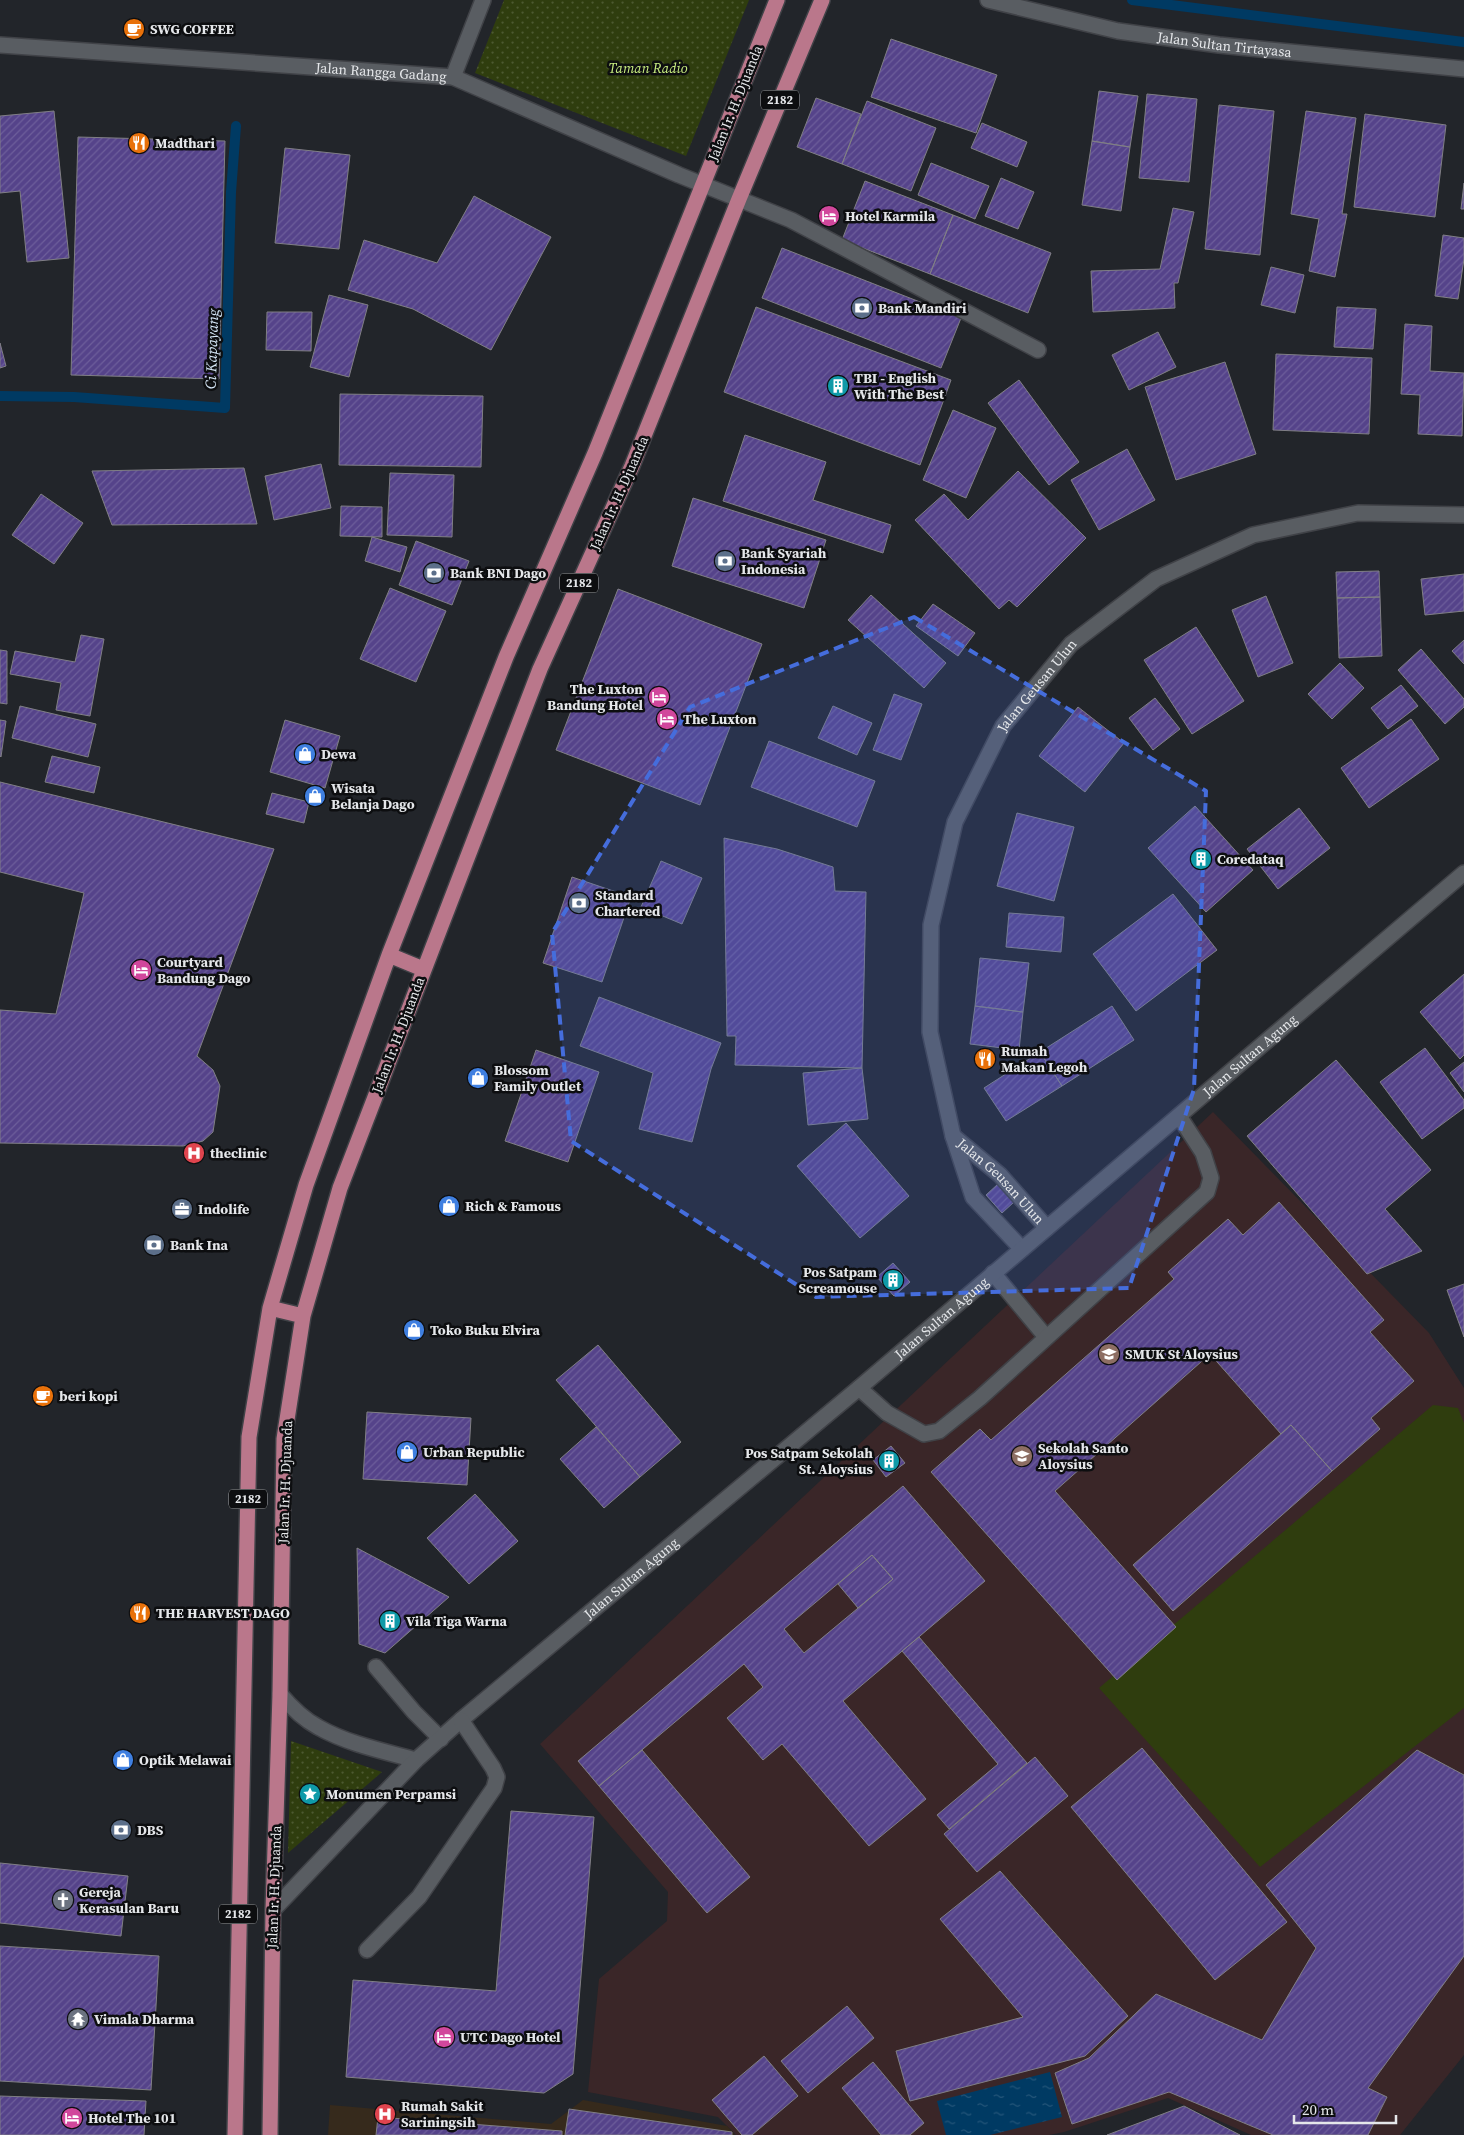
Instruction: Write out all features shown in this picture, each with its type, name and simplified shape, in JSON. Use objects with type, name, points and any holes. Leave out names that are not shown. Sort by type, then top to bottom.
[{"type":"main road","name":"Jalan Ir. H. Djuanda","points":[[235,2135],[249,1436],[270,1308],[306,1186],[389,955],[506,657],[595,453],[777,0]]},
{"type":"main road","name":"Jalan Ir. H. Djuanda","points":[[270,2135],[273,1910],[280,1694],[284,1439],[303,1316],[340,1188],[540,669],[632,466],[738,200],[822,0]]},
{"type":"main road","points":[[389,955],[423,969]]},
{"type":"main road","points":[[270,1308],[303,1316]]},
{"type":"street","points":[[453,77],[483,0]]},
{"type":"street","name":"Jalan Sultan Tirtayasa","points":[[988,0],[1127,32],[1219,45],[1464,69]]},
{"type":"street","name":"Jalan Rangga Gadang","points":[[0,46],[453,77],[738,200],[791,220],[1038,350]]},
{"type":"street","name":"Jalan Geusan Ulun","points":[[1022,1249],[973,1197],[953,1136],[930,1032],[930,925],[956,822],[1003,726],[1071,644],[1156,579],[1253,535],[1358,513],[1464,515]]},
{"type":"street","name":"Jalan Sultan Agung","points":[[273,1910],[416,1760],[461,1720],[859,1388],[1464,873]]},
{"type":"street","points":[[859,1388],[887,1413],[924,1434],[939,1431],[980,1398],[1208,1192],[1211,1178],[1203,1153],[1179,1116]]},
{"type":"street","name":"Jalan Geusan Ulun","points":[[953,1136],[1000,1175],[1047,1228]]},
{"type":"street","points":[[993,1273],[1046,1337]]},
{"type":"street","points":[[376,1667],[414,1712],[441,1738]]},
{"type":"street","points":[[280,1694],[296,1711],[317,1727],[361,1745],[416,1760]]},
{"type":"street","points":[[367,1950],[419,1897],[494,1788],[497,1776],[461,1720]]},
{"type":"highlighted area","points":[[914,617],[1206,791],[1194,1089],[1129,1288],[816,1297],[571,1141],[552,933],[690,707]]},
{"type":"shaded area","points":[[1213,1112],[1429,1333],[1464,1388],[1464,2055],[1400,2135],[1251,2135],[1168,2098],[1064,2132],[1049,2135],[736,2135],[718,2117],[588,2092],[599,1979],[667,1921],[668,1892],[540,1744]]},
{"type":"shaded area","name":"Rumah Sakit Sariningsih","points":[[583,2100],[727,2126],[735,2135],[328,2135],[330,2105],[551,2124]]},
{"type":"green space","name":"Taman Radio","points":[[504,0],[749,0],[686,156],[475,73]]},
{"type":"green space","points":[[1433,1405],[1458,1408],[1464,1423],[1464,1708],[1260,1867],[1099,1688]]},
{"type":"green space","points":[[291,1741],[382,1772],[288,1853]]},
{"type":"water","points":[[1050,2072],[1062,2117],[990,2135],[946,2135],[937,2101]]},
{"type":"building","points":[[891,39],[997,75],[976,133],[871,97]]},
{"type":"building","points":[[1099,91],[1138,96],[1130,147],[1092,141]]},
{"type":"building","points":[[1147,94],[1197,99],[1189,182],[1139,178]]},
{"type":"building","points":[[816,98],[861,114],[842,164],[797,147]]},
{"type":"building","points":[[867,101],[936,128],[911,191],[842,164]]},
{"type":"building","points":[[1219,105],[1274,111],[1260,255],[1205,249]]},
{"type":"building","points":[[54,111],[69,258],[27,262],[20,191],[0,193],[0,116]]},
{"type":"building","points":[[1306,111],[1356,118],[1342,214],[1347,214],[1335,277],[1309,271],[1319,219],[1291,214]]},
{"type":"building","points":[[1365,114],[1446,125],[1435,217],[1354,207]]},
{"type":"building","points":[[982,123],[1027,142],[1017,167],[971,148]]},
{"type":"building","points":[[78,137],[225,141],[219,379],[71,375]]},
{"type":"building","points":[[1092,141],[1130,147],[1121,211],[1082,205]]},
{"type":"building","points":[[285,148],[350,155],[339,249],[275,243]]},
{"type":"building","points":[[931,163],[989,186],[975,219],[918,195]]},
{"type":"building","points":[[1001,178],[1034,192],[1018,229],[985,216]]},
{"type":"building","points":[[865,181],[953,215],[930,274],[842,240]]},
{"type":"building","points":[[1464,183],[1464,209],[1461,209]]},
{"type":"building","points":[[474,196],[551,237],[491,350],[413,309],[348,290],[364,240],[437,263]]},
{"type":"building","points":[[1173,208],[1194,212],[1178,283],[1174,283],[1175,308],[1093,312],[1091,271],[1160,269]]},
{"type":"building","points":[[953,215],[1051,253],[1028,313],[930,274]]},
{"type":"building","points":[[1443,235],[1464,238],[1464,259],[1458,299],[1435,296]]},
{"type":"building","name":"Bank Mandiri","points":[[782,248],[961,318],[941,368],[762,298]]},
{"type":"building","points":[[1271,267],[1304,275],[1295,313],[1261,305]]},
{"type":"building","points":[[329,295],[368,305],[349,377],[310,367]]},
{"type":"building","name":"TBI - English With The Best","points":[[756,307],[951,380],[920,465],[724,392]]},
{"type":"building","points":[[1337,307],[1376,309],[1373,349],[1334,347]]},
{"type":"building","points":[[267,312],[312,312],[311,351],[266,350]]},
{"type":"building","points":[[1405,324],[1432,326],[1430,371],[1464,373],[1462,436],[1418,434],[1420,395],[1401,394]]},
{"type":"building","points":[[1158,332],[1176,367],[1129,390],[1112,355]]},
{"type":"building","points":[[0,343],[6,366],[0,368]]},
{"type":"building","points":[[1276,354],[1372,358],[1369,434],[1273,430]]},
{"type":"building","points":[[1225,362],[1256,454],[1176,480],[1145,387]]},
{"type":"building","points":[[1019,380],[1079,462],[1049,485],[988,403]]},
{"type":"building","points":[[340,394],[483,396],[481,467],[339,465]]},
{"type":"building","points":[[953,410],[996,428],[966,498],[923,480]]},
{"type":"building","points":[[745,435],[826,462],[813,500],[891,525],[883,553],[723,501]]},
{"type":"building","points":[[1127,449],[1155,500],[1099,530],[1071,480]]},
{"type":"building","points":[[321,464],[331,508],[274,520],[265,476]]},
{"type":"building","points":[[244,468],[257,524],[112,525],[92,471]]},
{"type":"building","points":[[1018,471],[1086,538],[1017,607],[1009,600],[999,609],[915,520],[944,494],[968,520]]},
{"type":"building","points":[[390,473],[454,475],[452,537],[387,535]]},
{"type":"building","points":[[41,494],[83,523],[54,564],[12,535]]},
{"type":"building","points":[[693,498],[826,540],[804,608],[672,566]]},
{"type":"building","points":[[341,506],[382,507],[382,537],[340,536]]},
{"type":"building","points":[[372,537],[407,547],[400,572],[365,561]]},
{"type":"building","name":"Bank BNI Dago","points":[[416,541],[469,561],[452,605],[399,585]]},
{"type":"building","points":[[1379,571],[1380,597],[1337,598],[1336,572]]},
{"type":"building","points":[[1464,574],[1464,611],[1425,615],[1421,579]]},
{"type":"building","points":[[390,588],[446,611],[416,682],[360,659]]},
{"type":"building","name":"The Luxton","points":[[618,589],[762,644],[700,805],[556,750]]},
{"type":"building","points":[[871,595],[946,663],[924,688],[848,620]]},
{"type":"building","points":[[1266,596],[1293,663],[1258,677],[1232,610]]},
{"type":"building","points":[[1380,597],[1382,656],[1339,658],[1337,598]]},
{"type":"building","points":[[933,604],[975,633],[958,656],[916,626]]},
{"type":"building","points":[[1196,627],[1244,701],[1192,734],[1144,660]]},
{"type":"building","points":[[81,635],[104,639],[90,716],[56,710],[61,683],[10,674],[15,651],[75,662]]},
{"type":"building","points":[[1464,640],[1464,664],[1452,651]]},
{"type":"building","points":[[1421,649],[1464,699],[1464,707],[1445,724],[1398,670]]},
{"type":"building","points":[[0,650],[7,651],[7,704],[0,703]]},
{"type":"building","points":[[1340,663],[1364,688],[1332,719],[1308,694]]},
{"type":"building","points":[[1401,685],[1418,706],[1388,729],[1371,708]]},
{"type":"building","points":[[894,694],[922,704],[901,760],[873,750]]},
{"type":"building","points":[[1155,698],[1180,729],[1153,750],[1129,718]]},
{"type":"building","points":[[20,706],[96,724],[88,757],[12,738]]},
{"type":"building","points":[[833,706],[872,723],[857,755],[818,738]]},
{"type":"building","points":[[1078,707],[1124,743],[1085,792],[1039,756]]},
{"type":"building","points":[[1411,719],[1439,759],[1369,808],[1341,768]]},
{"type":"building","points":[[0,720],[6,721],[1,757],[0,756]]},
{"type":"building","name":"Dewa","points":[[285,720],[340,736],[325,788],[270,772]]},
{"type":"building","points":[[769,741],[875,781],[857,827],[751,787]]},
{"type":"building","points":[[52,756],[100,767],[94,793],[45,782]]},
{"type":"building","points":[[0,782],[274,849],[197,1056],[213,1070],[220,1086],[213,1132],[203,1141],[183,1146],[0,1143],[0,1010],[56,1014],[84,893],[0,872]]},
{"type":"building","points":[[272,793],[309,802],[304,823],[266,814]]},
{"type":"building","name":"Coredataq","points":[[1195,806],[1253,870],[1206,912],[1148,848]]},
{"type":"building","points":[[1299,808],[1330,848],[1278,889],[1247,849]]},
{"type":"building","points":[[1017,813],[1074,827],[1054,901],[997,886]]},
{"type":"building","points":[[724,838],[777,849],[833,867],[835,891],[866,892],[862,1068],[735,1065],[736,1036],[727,1036]]},
{"type":"building","points":[[661,861],[702,878],[682,924],[641,907]]},
{"type":"building","points":[[572,877],[631,897],[602,982],[543,963]]},
{"type":"building","points":[[1173,894],[1217,950],[1136,1011],[1093,954]]},
{"type":"building","points":[[1009,913],[1064,917],[1061,952],[1006,947]]},
{"type":"building","points":[[980,958],[1029,963],[1023,1012],[975,1006]]},
{"type":"building","points":[[1464,974],[1464,1055],[1460,1059],[1420,1012]]},
{"type":"building","points":[[599,997],[721,1043],[711,1069],[692,1142],[639,1129],[653,1073],[580,1046]]},
{"type":"building","points":[[975,1006],[1023,1012],[1019,1050],[970,1044]]},
{"type":"building","points":[[1112,1006],[1134,1040],[1062,1086],[1040,1052]]},
{"type":"building","points":[[1425,1048],[1464,1100],[1464,1108],[1422,1139],[1380,1082]]},
{"type":"building","points":[[536,1050],[599,1072],[568,1162],[505,1141]]},
{"type":"building","points":[[1040,1052],[1062,1086],[1006,1121],[984,1088]]},
{"type":"building","points":[[1336,1060],[1431,1170],[1385,1209],[1422,1251],[1367,1274],[1247,1136]]},
{"type":"building","points":[[1464,1062],[1464,1092],[1450,1073]]},
{"type":"building","points":[[862,1068],[868,1119],[808,1125],[803,1073]]},
{"type":"building","points":[[846,1123],[909,1196],[860,1238],[797,1166]]},
{"type":"building","points":[[998,1184],[1014,1202],[1002,1213],[986,1195]]},
{"type":"building","name":"Sekolah Santo Aloysius","points":[[1279,1202],[1384,1320],[1370,1332],[1414,1381],[1371,1418],[1380,1429],[1332,1471],[1291,1425],[1281,1434],[1210,1354],[1055,1491],[1176,1627],[1117,1680],[931,1472],[980,1429],[991,1440],[1174,1279],[1168,1272],[1228,1219],[1243,1235]]},
{"type":"building","name":"Pos Satpam Screamouse","points":[[893,1263],[910,1282],[894,1296],[877,1277]]},
{"type":"building","points":[[1464,1284],[1464,1337],[1447,1290]]},
{"type":"building","points":[[598,1345],[681,1442],[640,1477],[556,1380]]},
{"type":"building","points":[[367,1412],[471,1418],[467,1485],[363,1479]]},
{"type":"building","points":[[1291,1425],[1332,1471],[1173,1611],[1133,1565]]},
{"type":"building","points":[[596,1427],[640,1477],[604,1508],[560,1459]]},
{"type":"building","name":"Pos Satpam Sekolah St. Aloysius","points":[[891,1446],[905,1463],[886,1477],[873,1460]]},
{"type":"building","points":[[903,1486],[985,1581],[843,1701],[926,1799],[869,1846],[782,1744],[763,1760],[727,1718],[763,1687],[744,1664],[599,1786],[578,1761]],"holes":[[[872,1555],[893,1579],[804,1653],[784,1629]]]},
{"type":"building","points":[[475,1494],[518,1541],[469,1584],[427,1538]]},
{"type":"building","name":"Vila Tiga Warna","points":[[357,1548],[449,1597],[385,1653],[359,1644]]},
{"type":"building","points":[[872,1555],[893,1579],[858,1608],[838,1584]]},
{"type":"building","points":[[919,1637],[1027,1763],[949,1829],[937,1815],[998,1764],[902,1651]]},
{"type":"building","points":[[1142,1748],[1287,1922],[1215,1980],[1071,1807]]},
{"type":"building","points":[[642,1750],[750,1877],[707,1913],[599,1786]]},
{"type":"building","points":[[1417,1750],[1464,1775],[1464,1956],[1368,2088],[1387,2097],[1368,2135],[1273,2135],[1169,2092],[1072,2124],[1055,2073],[1089,2058],[1156,1994],[1262,2040],[1316,1948],[1266,1885]]},
{"type":"building","points":[[1035,1757],[1068,1796],[977,1872],[944,1834]]},
{"type":"building","points":[[511,1811],[594,1817],[573,2074],[544,2093],[346,2077],[353,1980],[496,1991]]},
{"type":"building","name":"Gereja Kerasulan Baru","points":[[0,1863],[128,1876],[121,1936],[0,1923]]},
{"type":"building","points":[[1000,1871],[1128,2016],[1085,2056],[910,2101],[896,2051],[1023,2017],[940,1919]]},
{"type":"building","name":"Vimala Dharma","points":[[0,1946],[159,1956],[151,2090],[0,2081]]},
{"type":"building","points":[[847,2006],[874,2038],[808,2093],[781,2061]]},
{"type":"building","points":[[764,2056],[798,2096],[752,2135],[742,2135],[712,2100]]},
{"type":"building","points":[[873,2062],[924,2123],[910,2135],[881,2135],[842,2088]]},
{"type":"building","name":"Hotel The 101","points":[[0,2096],[146,2101],[144,2135],[0,2135]]},
{"type":"building","points":[[1184,2106],[1240,2135],[1107,2135]]},
{"type":"building","points":[[569,2109],[732,2132],[732,2135],[565,2135]]},
{"type":"building","points":[[378,2117],[562,2131],[562,2135],[376,2135]]},
{"type":"waterway","points":[[1132,0],[1464,42]]},
{"type":"waterway","name":"Ci Kapayang","points":[[0,396],[74,397],[225,408],[231,192],[236,126]]},
{"type":"place","name":"SWG COFFEE","points":[[134,29]]},
{"type":"place","name":"Madthari","points":[[139,143]]},
{"type":"place","name":"Hotel Karmila","points":[[829,216]]},
{"type":"place","name":"Bank Mandiri","points":[[862,308]]},
{"type":"place","name":"TBI - English With The Best","points":[[838,386]]},
{"type":"place","name":"Bank Syariah Indonesia","points":[[725,561]]},
{"type":"place","name":"Bank BNI Dago","points":[[434,573]]},
{"type":"place","name":"The Luxton Bandung Hotel","points":[[659,697]]},
{"type":"place","name":"The Luxton","points":[[667,719]]},
{"type":"place","name":"Dewa","points":[[305,754]]},
{"type":"place","name":"Wisata Belanja Dago","points":[[315,796]]},
{"type":"place","name":"Coredataq","points":[[1201,859]]},
{"type":"place","name":"Standard Chartered","points":[[579,903]]},
{"type":"place","name":"Courtyard Bandung Dago","points":[[141,970]]},
{"type":"place","name":"Rumah Makan Legoh","points":[[985,1059]]},
{"type":"place","name":"Blossom Family Outlet","points":[[478,1078]]},
{"type":"place","name":"theclinic","points":[[194,1153]]},
{"type":"place","name":"Rich & Famous","points":[[449,1206]]},
{"type":"place","name":"Indolife","points":[[182,1209]]},
{"type":"place","name":"Bank Ina","points":[[154,1245]]},
{"type":"place","name":"Pos Satpam Screamouse","points":[[893,1280]]},
{"type":"place","name":"Toko Buku Elvira","points":[[414,1330]]},
{"type":"place","name":"SMUK St Aloysius","points":[[1109,1354]]},
{"type":"place","name":"beri kopi","points":[[43,1396]]},
{"type":"place","name":"Urban Republic","points":[[407,1452]]},
{"type":"place","name":"Sekolah Santo Aloysius","points":[[1022,1456]]},
{"type":"place","name":"Pos Satpam Sekolah St. Aloysius","points":[[889,1461]]},
{"type":"place","name":"THE HARVEST DAGO","points":[[140,1613]]},
{"type":"place","name":"Vila Tiga Warna","points":[[390,1621]]},
{"type":"place","name":"Optik Melawai","points":[[123,1760]]},
{"type":"place","name":"Monumen Perpamsi","points":[[310,1794]]},
{"type":"place","name":"DBS","points":[[121,1830]]},
{"type":"place","name":"Gereja Kerasulan Baru","points":[[63,1900]]},
{"type":"place","name":"Vimala Dharma","points":[[78,2019]]},
{"type":"place","name":"UTC Dago Hotel","points":[[444,2037]]},
{"type":"place","name":"Rumah Sakit Sariningsih","points":[[385,2114]]},
{"type":"place","name":"Hotel The 101","points":[[72,2118]]}]
